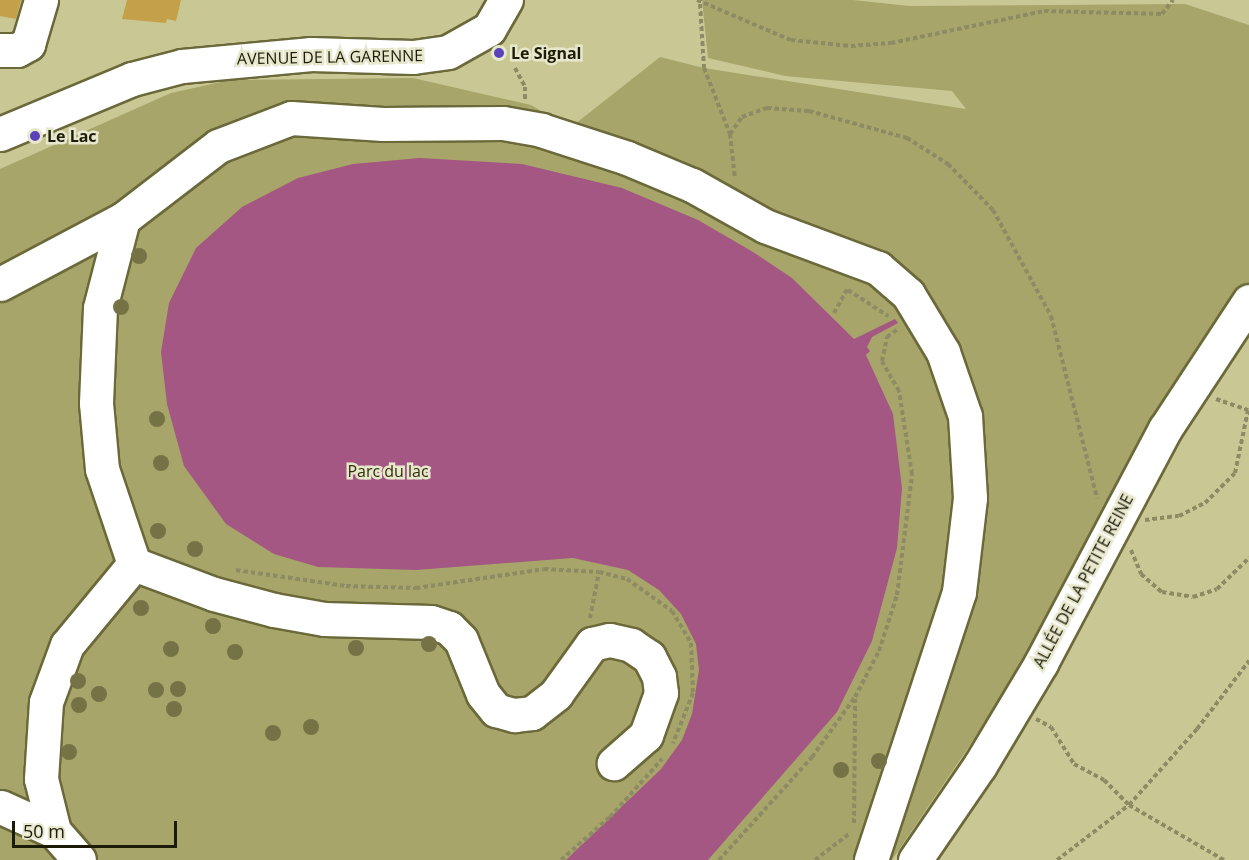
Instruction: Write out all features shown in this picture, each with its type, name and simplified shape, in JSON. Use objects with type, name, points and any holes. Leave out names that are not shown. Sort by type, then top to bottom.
[{"type":"street","points":[[0,50],[17,50],[28,44],[41,0]]},
{"type":"street","name":"AVENUE DE LA GARENNE","points":[[0,134],[132,79],[182,66],[311,54],[413,57],[448,52],[489,28],[506,0]]},
{"type":"street","points":[[0,284],[123,219],[218,146],[291,118],[383,124],[503,123],[541,130],[627,158],[738,209],[780,233],[878,268],[908,294],[943,352],[965,416],[970,498],[959,592],[871,860]]},
{"type":"street","points":[[123,219],[100,308],[96,403],[102,469],[134,564]]},
{"type":"street","name":"ALLÉE DE LA PETITE REINE","points":[[915,860],[1013,710],[1115,526],[1165,429],[1249,301]]},
{"type":"street","points":[[134,564],[213,594],[274,610],[324,619],[431,622],[449,628],[461,640],[483,694],[496,710],[514,715],[532,712],[556,694],[592,644],[610,640],[631,645],[649,657],[659,677],[661,693],[646,735],[614,763]]},
{"type":"street","points":[[54,831],[41,779],[46,702],[67,645],[134,564]]},
{"type":"street","points":[[0,807],[41,779]]},
{"type":"street","points":[[0,807],[54,831],[79,860]]},
{"type":"path","points":[[738,209],[730,134],[704,68],[699,2],[791,40],[851,46],[891,43],[1044,11],[1162,14],[1173,0]]},
{"type":"path","points":[[730,134],[742,117],[767,108],[809,111],[867,124],[906,138],[948,164],[993,210],[1051,316],[1087,446],[1115,526],[1141,574],[1162,592],[1193,597],[1217,589],[1249,558]]},
{"type":"path","points":[[719,860],[812,757],[855,697],[879,651],[897,595],[912,474],[898,391],[882,361],[887,337],[901,326],[897,318],[848,290]]},
{"type":"path","points":[[1115,526],[1179,516],[1205,503],[1235,472],[1248,410]]},
{"type":"path","points":[[231,569],[346,586],[416,588],[544,569],[599,572],[590,625],[592,644]]},
{"type":"path","points":[[1057,860],[1129,805],[1197,729],[1249,662]]},
{"type":"path","points":[[815,860],[855,829],[852,808],[855,697]]},
{"type":"path","points":[[1013,710],[1051,727],[1074,764],[1104,780],[1129,805],[1224,860]]},
{"type":"green space","name":"Parc du lac","points":[[702,0],[853,0],[909,6],[1185,4],[1249,25],[1249,295],[1118,501],[989,717],[892,860],[0,860],[0,169],[171,93],[230,80],[413,78],[531,105],[570,128],[660,57],[704,68],[966,109],[952,91],[785,76],[708,58]]},
{"type":"shaded area","points":[[420,158],[522,164],[622,188],[698,220],[753,252],[792,278],[854,339],[895,319],[898,323],[872,337],[867,347],[870,351],[866,355],[893,414],[902,488],[897,548],[872,641],[837,712],[708,860],[566,860],[661,769],[682,740],[692,714],[699,670],[696,644],[681,614],[659,590],[628,570],[573,558],[416,570],[318,567],[274,554],[226,524],[184,466],[167,404],[161,352],[169,303],[196,248],[242,207],[298,178],[353,164]]},
{"type":"building","points":[[0,0],[21,0],[16,19],[0,16]]},
{"type":"building","points":[[127,0],[181,0],[176,21],[167,19],[166,23],[122,19]]},
{"type":"place","name":"Le Signal","points":[[499,53]]},
{"type":"place","name":"Le Lac","points":[[35,136]]}]
